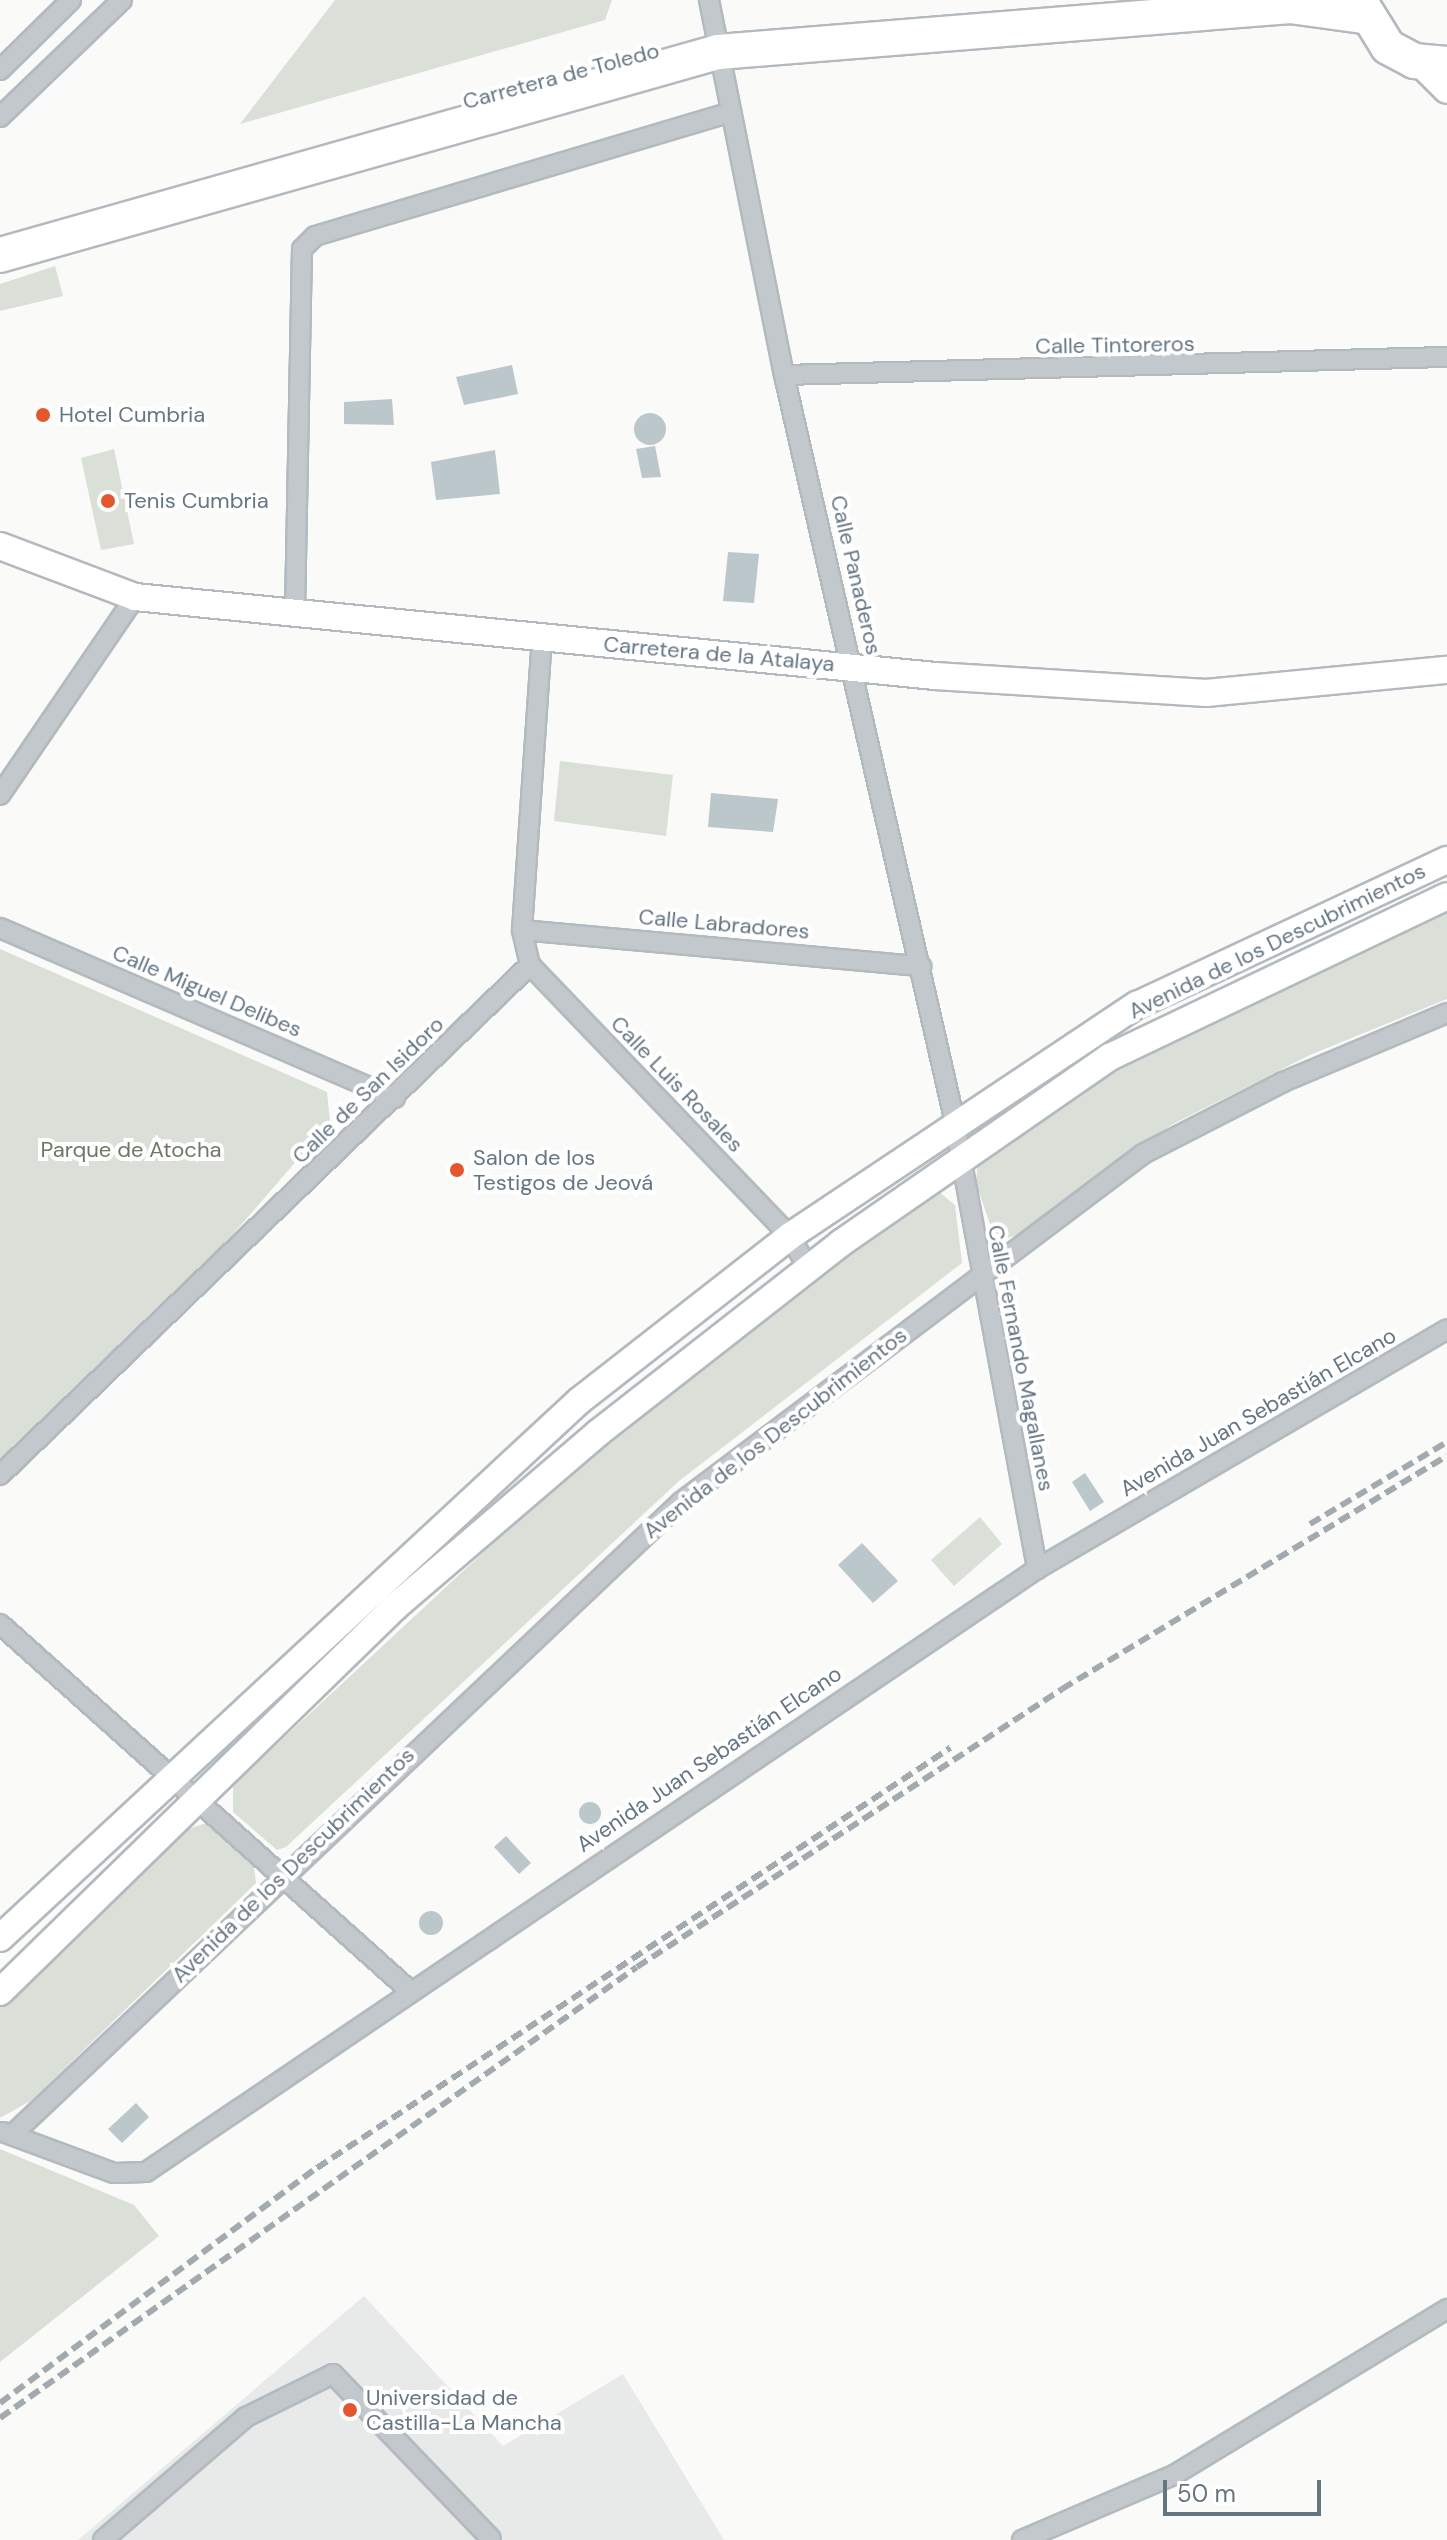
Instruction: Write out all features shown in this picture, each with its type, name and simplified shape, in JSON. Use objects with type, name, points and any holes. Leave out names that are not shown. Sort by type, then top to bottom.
[{"type":"highway","name":"Carretera de Toledo","points":[[0,240],[604,61],[717,45],[1138,0]]},
{"type":"highway","points":[[0,255],[717,45],[1290,6],[1361,8],[1388,47],[1434,63]]},
{"type":"street","points":[[23,96],[0,73],[71,0]]},
{"type":"street","points":[[0,117],[122,0]]},
{"type":"street","name":"Calle Panaderos","points":[[709,0],[784,375],[955,1121]]},
{"type":"street","points":[[1434,63],[1447,90]]},
{"type":"street","points":[[295,612],[302,249],[315,236],[731,112]]},
{"type":"street","name":"Calle Tintoreros","points":[[784,375],[1447,357]]},
{"type":"street","name":"Carretera de la Atalaya","points":[[0,546],[135,597],[853,666],[1206,693],[1447,670]]},
{"type":"street","points":[[0,795],[135,597]]},
{"type":"street","points":[[530,965],[522,930],[542,637]]},
{"type":"street","name":"Avenida de los Descubrimientos","points":[[0,1938],[579,1401],[790,1236],[955,1121],[1137,1005],[1447,860]]},
{"type":"street","name":"Avenida de los Descubrimientos","points":[[0,1992],[203,1799],[395,1607],[598,1433],[808,1268],[961,1156],[1110,1057],[1447,896]]},
{"type":"street","name":"Calle Miguel Delibes","points":[[0,928],[395,1098]]},
{"type":"street","name":"Calle Labradores","points":[[522,930],[921,966]]},
{"type":"street","name":"Calle de San Isidoro","points":[[0,1475],[530,965]]},
{"type":"street","name":"Calle Luis Rosales","points":[[530,965],[790,1236],[808,1268]]},
{"type":"street","name":"Avenida de los Descubrimientos","points":[[6,2133],[681,1502],[979,1272],[1143,1154],[1283,1082],[1447,1013]]},
{"type":"street","name":"Calle Fernando Magallanes","points":[[955,1121],[979,1272],[1037,1569]]},
{"type":"street","name":"Avenida Juan Sebastián Elcano","points":[[6,2133],[114,2173],[146,2172],[408,1989],[1037,1569],[1447,1329]]},
{"type":"street","points":[[0,1624],[203,1799],[408,1989]]},
{"type":"street","points":[[1022,2540],[1174,2475],[1447,2309]]},
{"type":"street","points":[[103,2540],[246,2417],[333,2374],[491,2539]]},
{"type":"shaded area","points":[[512,365],[518,394],[464,405],[456,377]]},
{"type":"shaded area","points":[[392,399],[394,425],[344,424],[344,402]]},
{"type":"shaded area","points":[[650,413],[661,418],[666,429],[661,440],[650,445],[639,440],[634,429],[639,418]]},
{"type":"shaded area","points":[[655,446],[661,477],[642,478],[636,449]]},
{"type":"shaded area","points":[[495,450],[500,494],[436,500],[431,462]]},
{"type":"shaded area","points":[[728,552],[759,554],[754,603],[723,601]]},
{"type":"shaded area","points":[[711,793],[778,799],[773,832],[708,827]]},
{"type":"shaded area","points":[[1085,1473],[1104,1502],[1090,1511],[1072,1482]]},
{"type":"shaded area","points":[[862,1543],[898,1581],[873,1603],[838,1565]]},
{"type":"shaded area","points":[[590,1802],[598,1805],[601,1813],[598,1821],[590,1824],[582,1821],[579,1813],[582,1805]]},
{"type":"shaded area","points":[[506,1836],[531,1863],[519,1874],[494,1847]]},
{"type":"shaded area","points":[[431,1911],[440,1914],[443,1923],[440,1932],[431,1935],[422,1932],[419,1923],[422,1914]]},
{"type":"shaded area","points":[[136,2103],[149,2117],[122,2143],[108,2129]]},
{"type":"shaded area","name":"Universidad de Castilla-La Mancha","points":[[364,2296],[503,2446],[623,2374],[724,2540],[78,2540]]},
{"type":"green space","points":[[335,0],[612,0],[605,20],[240,124]]},
{"type":"green space","points":[[55,266],[63,296],[0,311],[0,284]]},
{"type":"green space","name":"Tenis Cumbria","points":[[114,449],[134,544],[101,550],[81,458]]},
{"type":"green space","points":[[560,761],[673,775],[666,836],[554,821]]},
{"type":"green space","points":[[1447,908],[1447,999],[1310,1055],[1173,1124],[1017,1235],[1005,1239],[992,1230],[976,1183],[978,1160],[1105,1072]]},
{"type":"green space","name":"Parque de Atocha","points":[[0,949],[327,1092],[330,1122],[146,1335],[0,1467]]},
{"type":"green space","points":[[938,1191],[955,1205],[962,1263],[679,1481],[286,1847],[277,1850],[233,1812],[233,1785],[601,1443],[901,1211]]},
{"type":"green space","points":[[980,1517],[1002,1544],[954,1586],[931,1560]]},
{"type":"green space","points":[[207,1823],[253,1859],[256,1883],[32,2100],[0,2118],[0,2006],[187,1829]]},
{"type":"green space","points":[[0,2149],[134,2205],[159,2236],[0,2362]]},
{"type":"railway","points":[[1310,1524],[1447,1442]]},
{"type":"railway","points":[[0,2418],[637,1967],[1062,1689],[1447,1456]]},
{"type":"railway","points":[[0,2403],[317,2168],[950,1748]]},
{"type":"place","name":"Hotel Cumbria","points":[[43,415]]},
{"type":"place","name":"Tenis Cumbria","points":[[108,501]]},
{"type":"place","name":"Salon de los Testigos de Jeová","points":[[457,1170]]},
{"type":"place","name":"Universidad de Castilla-La Mancha","points":[[350,2410]]}]
